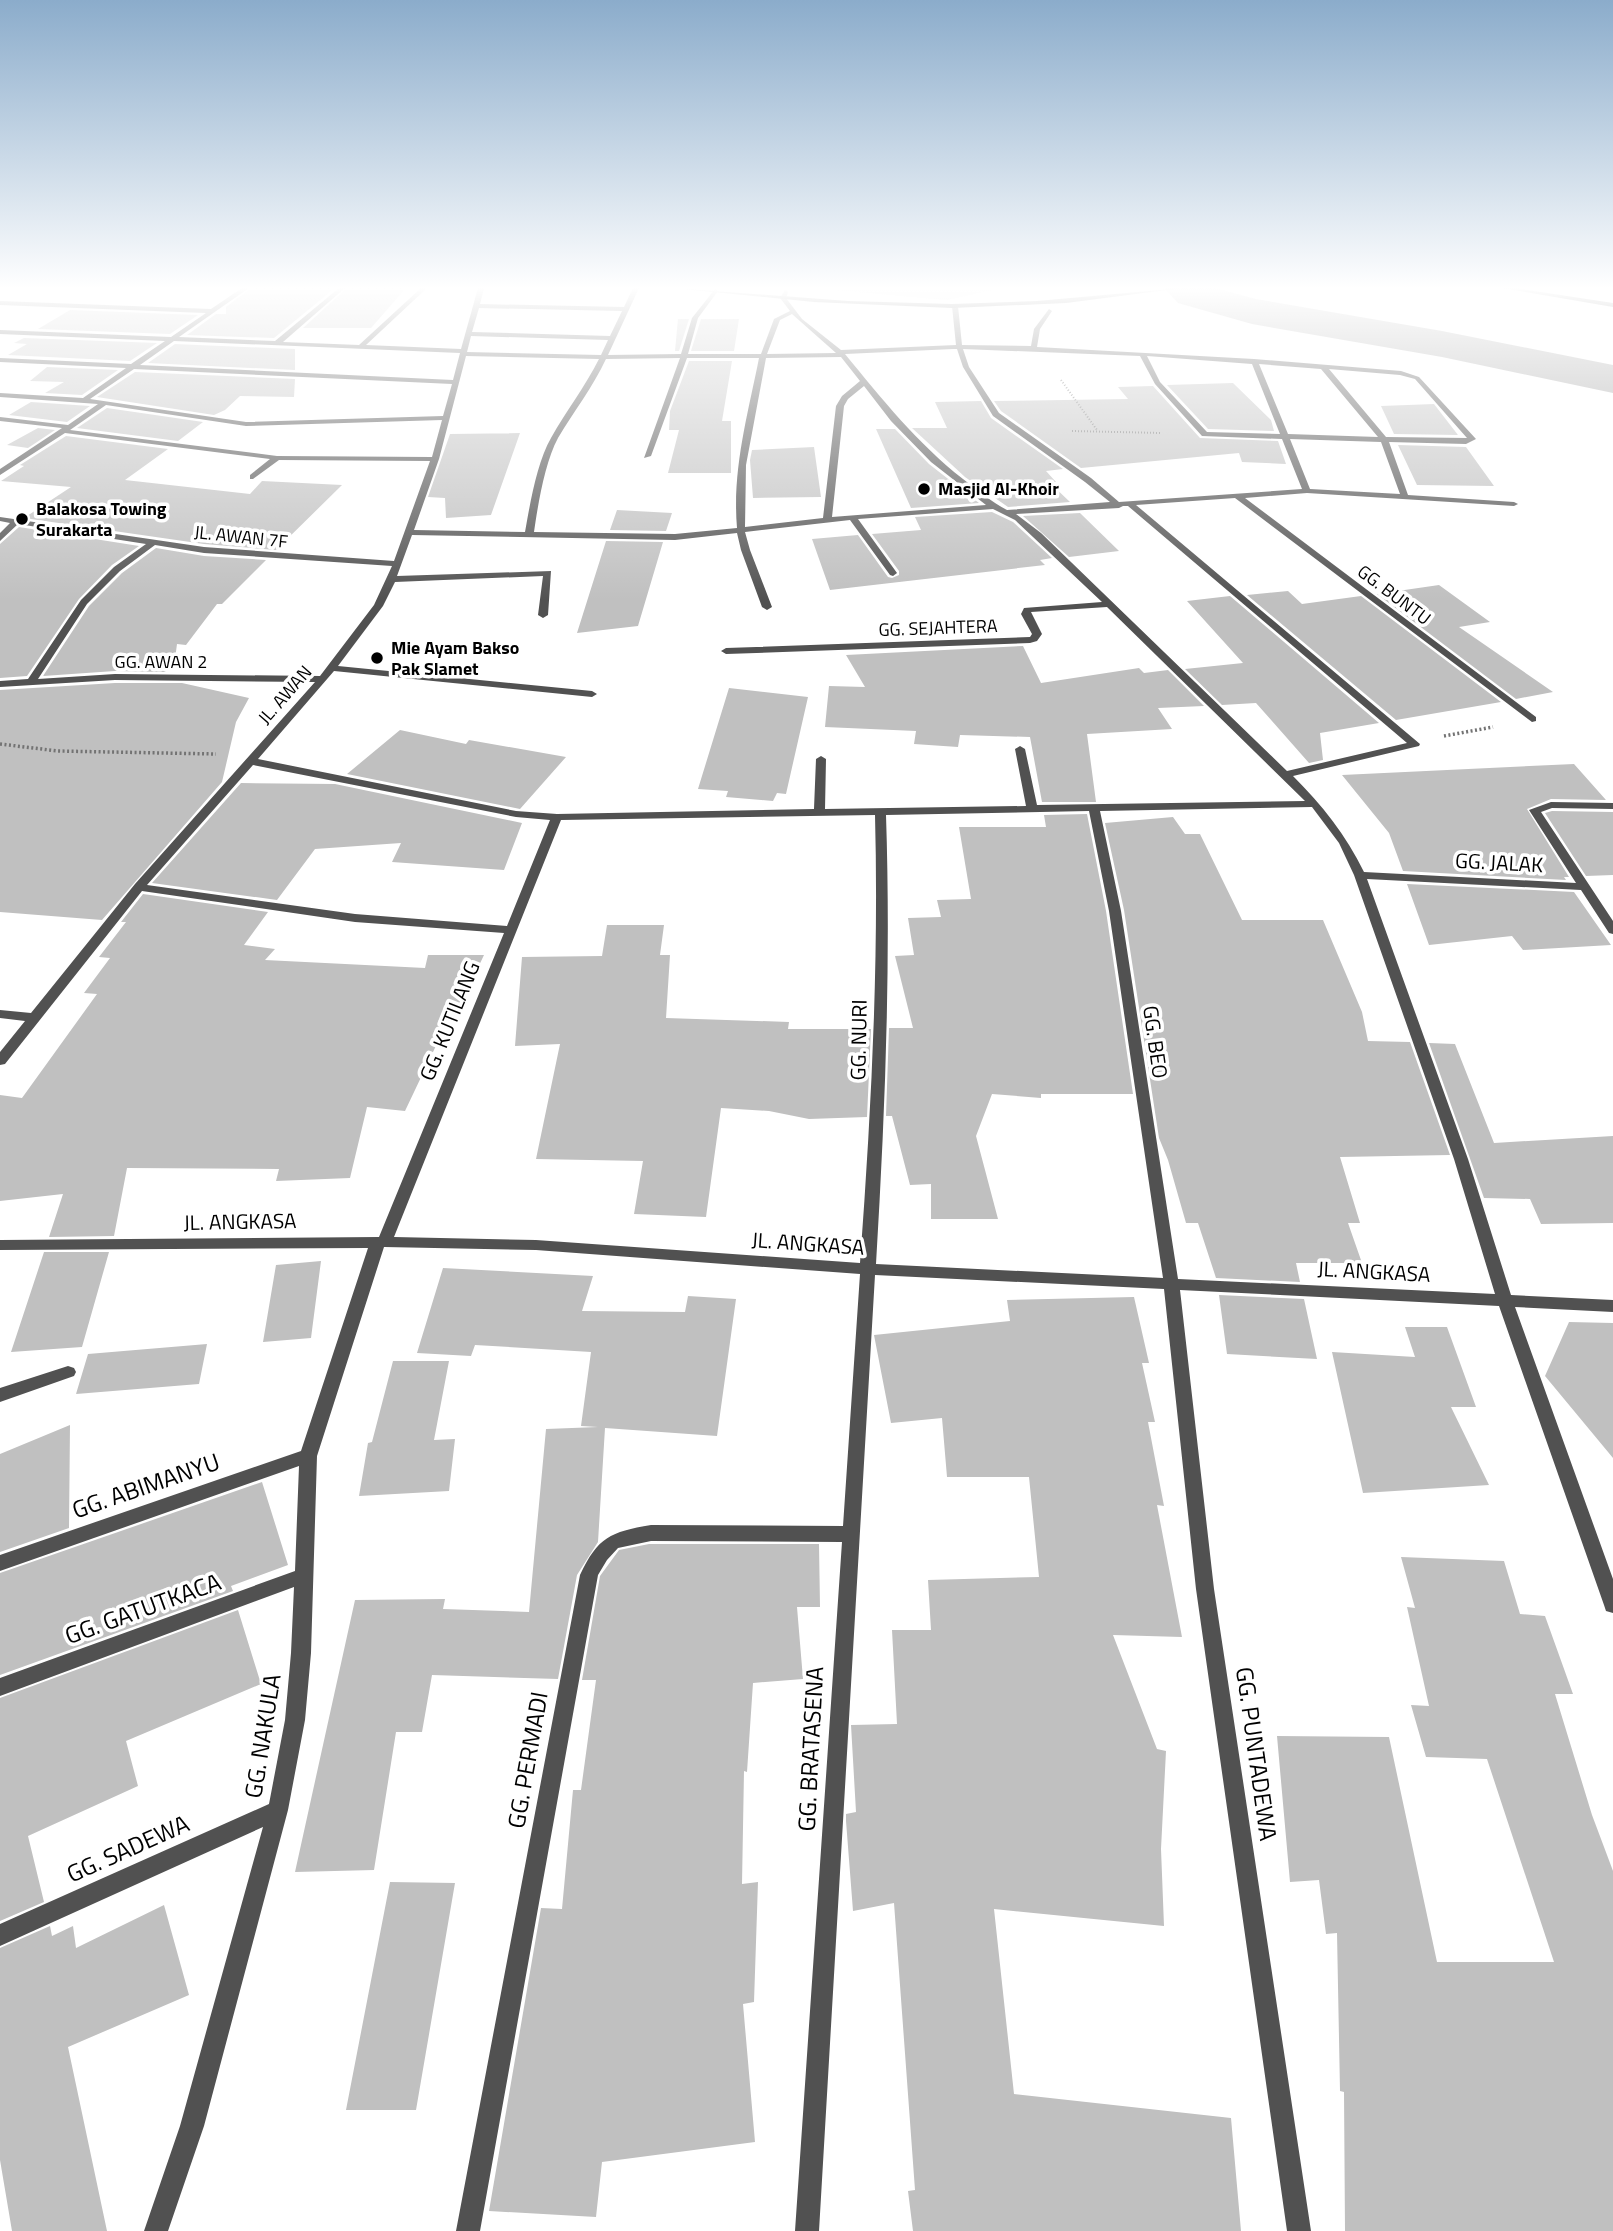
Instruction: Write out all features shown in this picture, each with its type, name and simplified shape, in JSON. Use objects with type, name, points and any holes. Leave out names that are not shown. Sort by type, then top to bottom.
[{"type":"street","points":[[84,400],[96,392]]},
{"type":"street","name":"JL. AWAN","points":[[0,1061],[139,887],[323,679],[369,620],[392,579],[435,459],[453,392]]},
{"type":"street","points":[[529,534],[536,494],[553,440],[585,392]]},
{"type":"street","points":[[647,456],[671,392]]},
{"type":"street","points":[[756,392],[739,482],[740,530],[767,607]]},
{"type":"street","points":[[827,520],[841,406],[852,392]]},
{"type":"street","points":[[872,392],[934,460],[993,507],[1024,522],[1110,604],[1315,804],[1344,843],[1360,875],[1461,1159],[1506,1300],[1613,1605]]},
{"type":"street","points":[[981,392],[1002,420],[1088,480],[1119,506]]},
{"type":"street","points":[[1165,392],[1200,431],[1207,434],[1385,441],[1466,442],[1472,439],[1430,392]]},
{"type":"street","points":[[1267,392],[1307,491]]},
{"type":"street","points":[[1344,392],[1385,441],[1405,497]]},
{"type":"street","points":[[0,395],[84,400],[246,424],[445,418]]},
{"type":"street","points":[[0,473],[106,403]]},
{"type":"street","points":[[0,419],[277,458],[435,459]]},
{"type":"street","points":[[253,478],[277,458]]},
{"type":"street","points":[[1004,512],[1307,491],[1514,505]]},
{"type":"street","name":"GG. BUNTU","points":[[1237,496],[1532,719]]},
{"type":"street","points":[[1131,505],[1415,744],[1285,775]]},
{"type":"street","points":[[408,532],[656,538],[852,517],[993,507]]},
{"type":"street","points":[[852,517],[893,573]]},
{"type":"street","name":"JL. AWAN 7F","points":[[0,519],[239,554],[397,564]]},
{"type":"street","points":[[0,538],[17,521]]},
{"type":"street","points":[[32,680],[84,601],[117,569],[155,542]]},
{"type":"street","points":[[392,579],[548,573],[543,615]]},
{"type":"street","name":"GG. SEJAHTERA","points":[[726,651],[1030,640],[1037,637],[1037,634],[1026,614],[1027,610],[1110,604]]},
{"type":"street","points":[[331,668],[592,694]]},
{"type":"street","name":"GG. AWAN 2","points":[[0,684],[115,677],[323,679]]},
{"type":"street","points":[[1020,749],[1032,810]]},
{"type":"street","points":[[819,813],[821,758]]},
{"type":"street","points":[[251,761],[516,814],[557,817],[1315,804]]},
{"type":"street","points":[[1613,806],[1551,805],[1535,810],[1613,930]]},
{"type":"street","name":"GG. BEO","points":[[1094,809],[1117,924],[1171,1282]]},
{"type":"street","name":"GG. NURI","points":[[866,1269],[878,1107],[883,903],[880,812]]},
{"type":"street","name":"GG. KUTILANG","points":[[380,1242],[557,817]]},
{"type":"street","name":"GG. JALAK","points":[[1360,875],[1585,887]]},
{"type":"street","points":[[139,887],[355,918],[510,930]]},
{"type":"street","points":[[0,1014],[36,1018]]},
{"type":"street","name":"JL. ANGKASA","points":[[0,1245],[380,1242],[537,1245],[866,1269],[1171,1282],[1613,1306]]},
{"type":"street","name":"GG. NAKULA","points":[[156,2231],[195,2113],[278,1810],[295,1720],[302,1653],[308,1456],[380,1242]]},
{"type":"street","name":"GG. BRATASENA","points":[[807,2231],[866,1269]]},
{"type":"street","name":"GG. PUNTADEWA","points":[[1171,1282],[1205,1589],[1299,2231]]},
{"type":"street","points":[[0,1395],[68,1372]]},
{"type":"street","name":"GG. ABIMANYU","points":[[0,1563],[308,1456]]},
{"type":"street","name":"GG. PERMADI","points":[[468,2231],[589,1575],[600,1551],[618,1538],[651,1533],[850,1534]]},
{"type":"street","name":"GG. GATUTKACA","points":[[0,1687],[303,1576]]},
{"type":"street","name":"GG. SADEWA","points":[[0,1935],[278,1810]]},
{"type":"path","points":[[1070,392],[1097,431]]},
{"type":"path","points":[[1015,429],[1207,434]]},
{"type":"path","points":[[1413,742],[1532,719]]},
{"type":"path","points":[[0,744],[58,751],[216,754],[251,761]]},
{"type":"building","points":[[47,392],[86,392],[82,395]]},
{"type":"building","points":[[104,392],[294,392],[294,397],[240,396],[225,410],[214,415],[97,397]]},
{"type":"building","points":[[677,392],[727,392],[722,421],[731,421],[731,473],[668,473],[679,430],[669,430],[670,411]]},
{"type":"building","points":[[1122,392],[1159,392],[1200,438],[1278,441],[1286,464],[1242,462],[1239,453],[1081,468],[1001,411],[994,401],[1128,399]]},
{"type":"building","points":[[1174,392],[1242,392],[1271,420],[1274,431],[1208,429]]},
{"type":"building","points":[[981,401],[991,418],[1063,469],[1046,471],[1056,482],[1049,482],[1070,502],[1008,507],[965,477],[912,428],[947,428],[935,402]]},
{"type":"building","points":[[31,402],[90,406],[67,422],[9,415]]},
{"type":"building","points":[[1434,404],[1458,435],[1394,434],[1381,406]]},
{"type":"building","points":[[107,408],[203,422],[178,441],[77,428]]},
{"type":"building","points":[[38,428],[55,430],[28,448],[7,445]]},
{"type":"building","points":[[876,429],[895,429],[929,464],[979,503],[911,508]]},
{"type":"building","points":[[520,433],[491,515],[446,518],[445,498],[428,497],[450,434]]},
{"type":"building","points":[[66,436],[168,449],[125,480],[250,494],[262,481],[342,485],[276,550],[204,544],[24,518],[71,487],[1,481],[24,466],[20,465]]},
{"type":"building","points":[[1398,445],[1466,447],[1494,486],[1417,485]]},
{"type":"building","points":[[814,447],[821,497],[753,498],[750,460],[752,450]]},
{"type":"building","points":[[617,510],[672,513],[666,531],[610,530]]},
{"type":"building","points":[[992,512],[1013,522],[1052,558],[1040,560],[1045,565],[830,590],[812,539],[858,535],[888,577],[892,578],[899,575],[899,571],[872,534],[921,530],[915,517]]},
{"type":"building","points":[[1080,513],[1119,551],[1069,557],[1023,516]]},
{"type":"building","points":[[19,527],[139,546],[112,565],[79,599],[27,676],[0,678],[0,544]]},
{"type":"building","points":[[606,541],[663,542],[638,626],[577,633]]},
{"type":"building","points":[[156,548],[204,556],[266,560],[222,604],[217,604],[186,645],[177,644],[175,659],[165,672],[115,671],[43,676],[89,606],[122,573]]},
{"type":"building","points":[[1439,585],[1490,622],[1459,627],[1553,692],[1516,699],[1377,594]]},
{"type":"building","points":[[1288,591],[1302,604],[1361,596],[1501,702],[1396,720],[1247,595]]},
{"type":"building","points":[[1230,596],[1379,723],[1320,733],[1323,760],[1309,763],[1256,703],[1222,705],[1185,669],[1243,663],[1187,601]]},
{"type":"building","points":[[1023,646],[1041,683],[1139,668],[1144,673],[1168,670],[1204,706],[1158,708],[1172,729],[1087,734],[1096,802],[1042,802],[1030,737],[960,735],[958,747],[914,744],[916,731],[825,727],[829,686],[865,687],[846,655]]},
{"type":"building","points":[[115,683],[182,683],[249,698],[236,722],[222,782],[102,920],[0,912],[0,690]]},
{"type":"building","points":[[729,688],[808,697],[786,794],[777,793],[773,801],[726,797],[728,791],[698,789]]},
{"type":"building","points":[[400,730],[466,744],[469,740],[566,757],[520,809],[347,774]]},
{"type":"building","points":[[1574,764],[1606,800],[1551,799],[1527,809],[1569,877],[1564,877],[1566,880],[1403,871],[1389,833],[1342,775]]},
{"type":"building","points":[[241,783],[335,784],[522,823],[504,870],[392,862],[401,843],[315,849],[277,900],[152,883]]},
{"type":"building","points":[[1613,812],[1613,875],[1586,876],[1545,813]]},
{"type":"building","points":[[1087,814],[1106,911],[1133,1094],[1041,1094],[1041,1098],[992,1094],[976,1136],[998,1219],[931,1219],[931,1184],[910,1185],[892,1116],[886,1116],[889,1028],[913,1028],[895,956],[914,955],[908,918],[941,917],[937,900],[971,899],[959,827],[1046,827],[1044,815]]},
{"type":"building","points":[[1173,817],[1185,834],[1200,834],[1242,920],[1323,920],[1362,1012],[1368,1041],[1410,1042],[1450,1155],[1340,1157],[1360,1223],[1348,1223],[1362,1263],[1296,1263],[1300,1282],[1216,1278],[1198,1223],[1186,1223],[1159,1138],[1124,910],[1105,823]]},
{"type":"building","points":[[1407,884],[1574,892],[1611,945],[1523,950],[1512,936],[1429,945]]},
{"type":"building","points":[[143,894],[268,912],[244,945],[275,949],[265,960],[425,968],[428,955],[484,955],[448,1031],[443,1031],[405,1111],[367,1107],[350,1178],[276,1181],[279,1169],[127,1168],[114,1236],[49,1237],[63,1194],[0,1201],[0,1095],[22,1098],[97,994],[84,993],[110,958],[99,957]]},
{"type":"building","points":[[607,925],[664,925],[660,955],[670,955],[666,1018],[789,1022],[788,1029],[871,1029],[867,1117],[809,1119],[769,1111],[721,1108],[706,1217],[634,1214],[643,1161],[536,1159],[560,1044],[515,1046],[522,957],[602,956]]},
{"type":"building","points":[[1429,1043],[1455,1044],[1494,1143],[1613,1136],[1613,1223],[1541,1224],[1530,1199],[1484,1198]]},
{"type":"building","points":[[44,1252],[109,1252],[82,1347],[11,1352]]},
{"type":"building","points":[[321,1261],[311,1338],[263,1342],[276,1265]]},
{"type":"building","points":[[443,1268],[593,1276],[582,1311],[685,1312],[688,1296],[736,1299],[717,1436],[605,1428],[598,1542],[577,1575],[558,1679],[432,1675],[422,1732],[396,1732],[374,1870],[295,1872],[355,1600],[445,1599],[443,1609],[529,1612],[546,1429],[598,1427],[581,1426],[591,1352],[475,1345],[471,1356],[417,1353]]},
{"type":"building","points":[[1219,1295],[1304,1299],[1317,1359],[1227,1354]]},
{"type":"building","points":[[1134,1297],[1149,1363],[1142,1363],[1155,1422],[1148,1422],[1164,1506],[1157,1505],[1182,1637],[1113,1635],[1157,1749],[1166,1751],[1161,1849],[1164,1926],[994,1909],[1014,2094],[1231,2118],[1241,2231],[913,2231],[908,2191],[915,2190],[894,1903],[853,1911],[846,1821],[846,1814],[856,1812],[851,1725],[897,1724],[892,1630],[931,1630],[928,1580],[1039,1577],[1029,1477],[947,1477],[942,1418],[891,1423],[874,1335],[1010,1321],[1007,1300]]},
{"type":"building","points":[[1569,1322],[1613,1323],[1613,1458],[1545,1376]]},
{"type":"building","points":[[1405,1327],[1447,1327],[1476,1407],[1451,1407],[1489,1485],[1363,1493],[1332,1352],[1415,1357]]},
{"type":"building","points":[[207,1344],[199,1384],[76,1394],[88,1354]]},
{"type":"building","points":[[393,1361],[449,1361],[434,1440],[455,1439],[449,1491],[359,1496],[368,1443],[372,1442]]},
{"type":"building","points":[[70,1425],[69,1528],[0,1552],[0,1454]]},
{"type":"building","points":[[262,1482],[288,1565],[231,1586],[233,1591],[0,1675],[0,1573]]},
{"type":"building","points":[[649,1544],[819,1544],[820,1607],[797,1607],[803,1679],[753,1683],[747,1772],[744,1771],[742,1884],[758,1882],[754,2002],[743,2004],[755,2142],[602,2162],[596,2217],[489,2211],[541,1908],[562,1909],[573,1790],[581,1790],[596,1680],[582,1680],[600,1576],[619,1550]]},
{"type":"building","points":[[1401,1557],[1504,1561],[1520,1614],[1545,1616],[1573,1694],[1555,1694],[1592,1815],[1613,1871],[1613,2231],[1345,2231],[1344,2092],[1340,2091],[1337,1933],[1326,1934],[1319,1880],[1290,1882],[1277,1736],[1389,1737],[1437,1962],[1554,1962],[1487,1759],[1426,1757],[1411,1705],[1429,1706],[1407,1607],[1415,1608]]},
{"type":"building","points":[[238,1610],[261,1684],[126,1741],[138,1786],[28,1836],[44,1902],[0,1921],[0,1698]]},
{"type":"building","points":[[390,1882],[455,1883],[416,2110],[346,2110]]},
{"type":"building","points":[[164,1905],[189,1995],[68,2047],[107,2231],[12,2231],[0,2160],[0,1948],[50,1926],[52,1936],[73,1926],[76,1948]]},
{"type":"place","name":"Masjid Al-Khoir","points":[[924,489]]},
{"type":"place","name":"Balakosa Towing Surakarta","points":[[22,519]]},
{"type":"place","name":"Mie Ayam Bakso Pak Slamet","points":[[377,658]]}]
